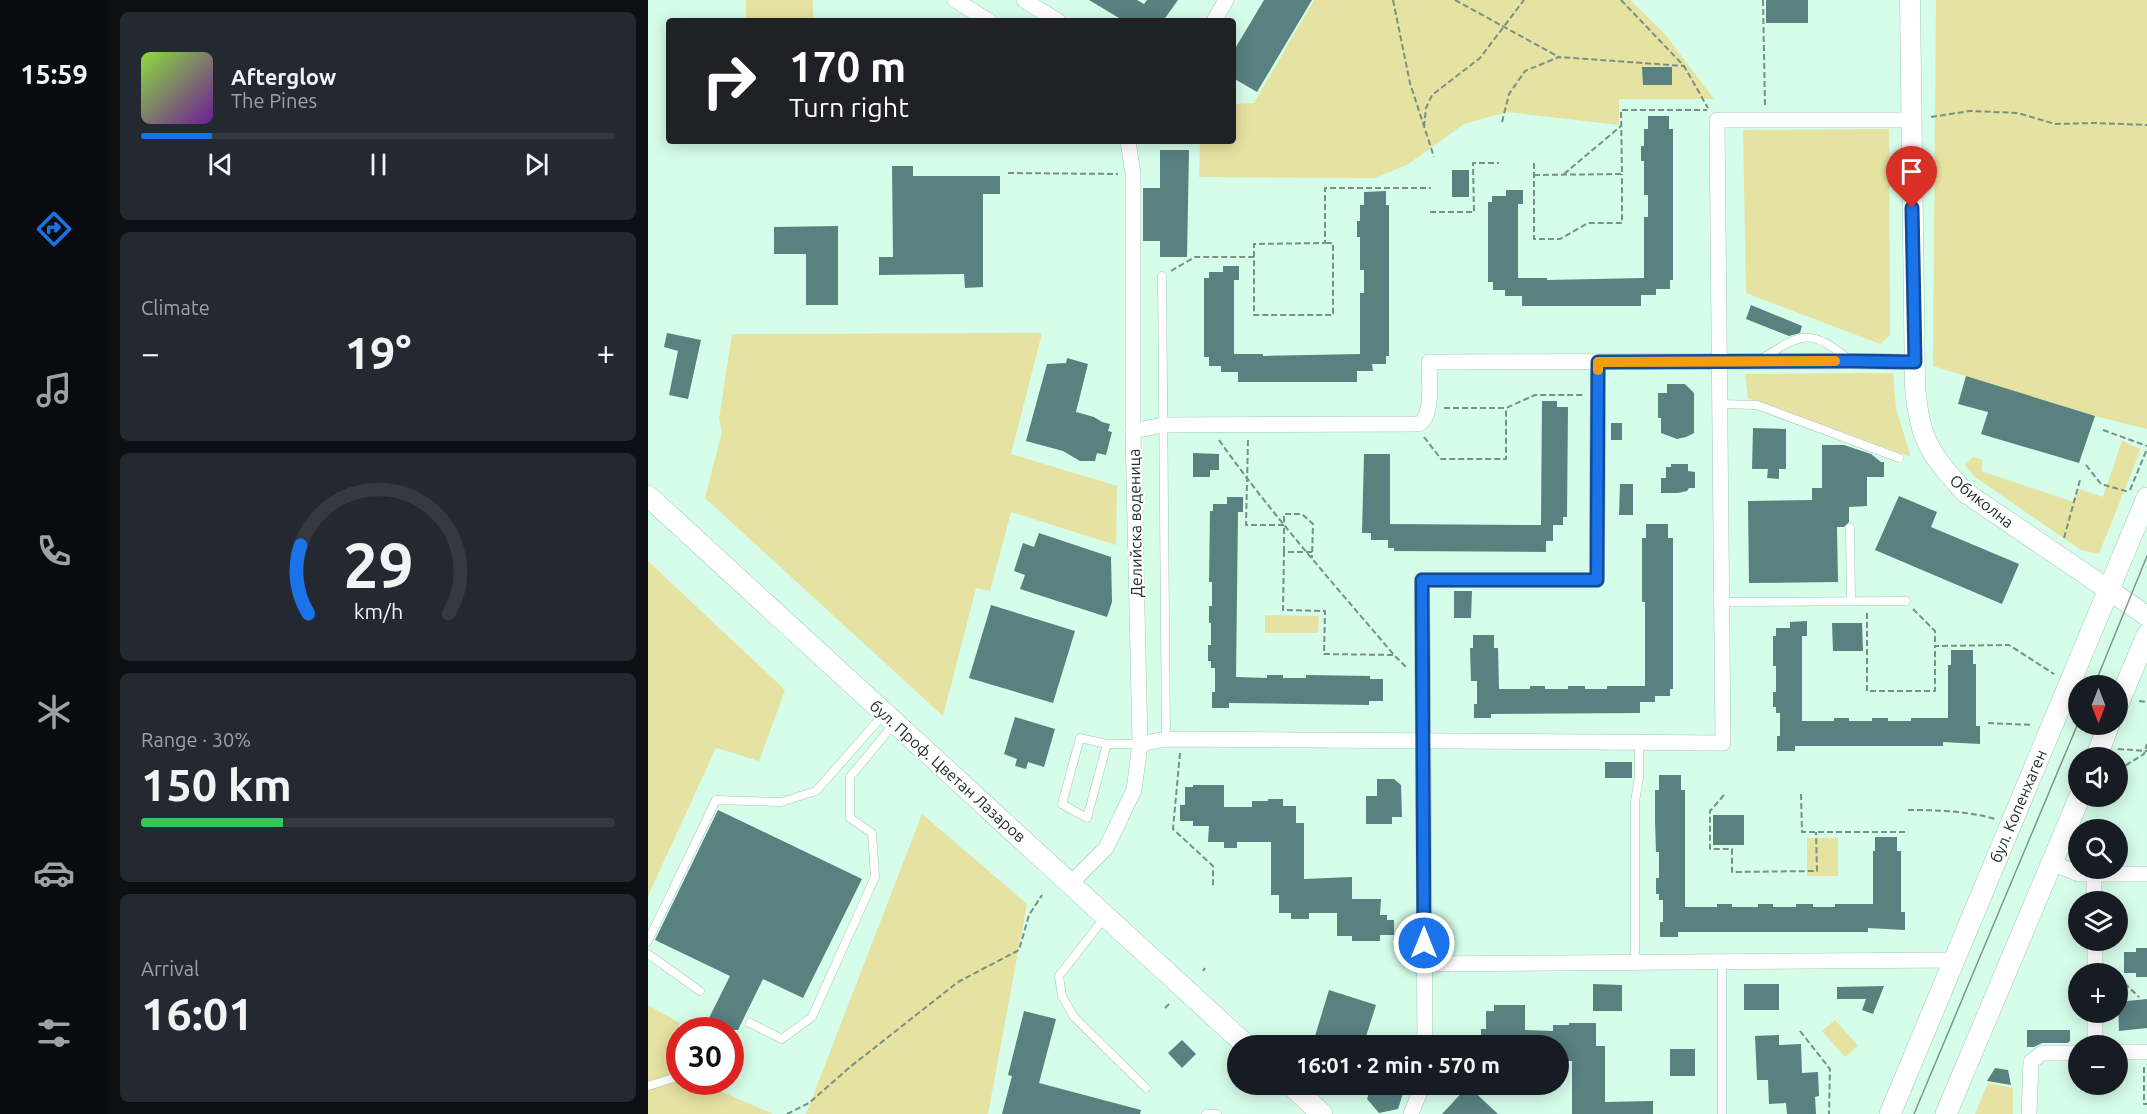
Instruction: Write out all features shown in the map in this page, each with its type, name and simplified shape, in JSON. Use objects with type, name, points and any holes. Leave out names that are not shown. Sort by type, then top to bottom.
[{"type":"main road","name":"бул. Копенхаген","points":[[1890,1114],[2108,590],[2138,495]]},
{"type":"main road","name":"бул. Проф. Цветан Лазаров","points":[[648,496],[1235,1035]]},
{"type":"main road","points":[[2128,703],[2147,635]]},
{"type":"main road","points":[[1946,1114],[2075,807]]},
{"type":"main road","points":[[1302,1095],[1322,1114]]},
{"type":"street","points":[[955,0],[984,18]]},
{"type":"street","points":[[1024,0],[1053,18]]},
{"type":"street","points":[[1216,18],[1226,0]]},
{"type":"street","name":"Обиколна","points":[[1910,0],[1915,362],[1917,410],[1923,434],[1943,469],[1966,492],[2147,616]]},
{"type":"street","points":[[1140,744],[1173,739],[1723,743],[1717,120],[1911,120]]},
{"type":"street","name":"Делийска воденица","points":[[1071,884],[1106,848],[1134,790],[1140,744],[1133,431],[1133,174],[1129,144]]},
{"type":"street","points":[[1133,431],[1163,425],[1414,425],[1424,421],[1429,413],[1429,362],[1915,362]]},
{"type":"street","points":[[1425,1035],[1422,580],[1597,580],[1598,362]]},
{"type":"street","points":[[2052,863],[2068,870]]},
{"type":"street","points":[[2128,874],[2147,874]]},
{"type":"street","points":[[1424,964],[1954,960]]},
{"type":"street","points":[[2128,1052],[2145,1052]]},
{"type":"street","points":[[2030,1114],[2031,1062],[2042,1053],[2068,1053]]},
{"type":"street","points":[[1412,1114],[1419,1095]]},
{"type":"lane","points":[[1162,276],[1163,425],[1173,739]]},
{"type":"lane","points":[[1760,361],[1783,345],[1811,336],[1827,342],[1851,361]]},
{"type":"lane","points":[[1720,404],[1757,405],[1899,458]]},
{"type":"lane","points":[[1850,528],[1851,601]]},
{"type":"lane","points":[[1722,602],[1906,601]]},
{"type":"lane","points":[[648,941],[716,800],[780,802],[816,791],[890,718]]},
{"type":"lane","points":[[750,1023],[782,1039],[812,1017],[875,877],[872,833],[850,818],[850,777],[890,718]]},
{"type":"lane","points":[[1107,744],[1087,818],[1062,804],[1080,738],[1107,744],[1140,744]]},
{"type":"lane","points":[[1635,962],[1635,801],[1639,778],[1639,743]]},
{"type":"lane","points":[[1105,915],[1059,976],[1062,996],[1074,1017],[1146,1088]]},
{"type":"lane","points":[[648,954],[700,991]]},
{"type":"lane","points":[[1722,962],[1722,1114]]},
{"type":"lane","points":[[648,1086],[666,1080]]},
{"type":"lane","points":[[1206,1114],[1217,1114]]},
{"type":"path","points":[[1393,0],[1410,83],[1434,157]]},
{"type":"path","points":[[1455,0],[1558,57],[1684,66]]},
{"type":"path","points":[[1424,127],[1426,108],[1432,95],[1480,58],[1524,0]]},
{"type":"path","points":[[1534,164],[1534,239],[1560,239],[1588,223],[1622,223],[1621,110],[1709,110],[1684,66],[1621,0]]},
{"type":"path","points":[[1763,0],[1765,120]]},
{"type":"path","points":[[1502,122],[1509,94],[1525,71],[1558,57]]},
{"type":"path","points":[[1931,117],[1970,111],[2018,113],[2055,124],[2096,123],[2147,126]]},
{"type":"path","points":[[1563,175],[1621,126]]},
{"type":"path","points":[[1430,212],[1474,212],[1473,164],[1499,164]]},
{"type":"path","points":[[1008,173],[1133,174]]},
{"type":"path","points":[[1534,175],[1622,174]]},
{"type":"path","points":[[1325,243],[1325,188],[1431,188]]},
{"type":"path","points":[[1333,243],[1333,315],[1254,315],[1254,257],[1254,244],[1333,243]]},
{"type":"path","points":[[1162,276],[1195,257],[1254,257]]},
{"type":"path","points":[[1429,408],[1506,408],[1535,395],[1598,395]]},
{"type":"path","points":[[1414,425],[1441,459],[1506,459],[1506,408]]},
{"type":"path","points":[[1208,425],[1247,480],[1284,525],[1394,655],[1423,683]]},
{"type":"path","points":[[1248,425],[1246,525],[1284,525]]},
{"type":"path","points":[[2103,430],[2147,446]]},
{"type":"path","points":[[2086,465],[2101,484],[2138,495]]},
{"type":"path","points":[[2063,543],[2080,480]]},
{"type":"path","points":[[1312,558],[1313,524],[1302,514],[1284,514],[1283,610],[1325,611],[1324,654],[1394,655]]},
{"type":"path","points":[[1284,552],[1312,552]]},
{"type":"path","points":[[1867,601],[1867,691],[1935,691],[1935,631],[1906,601]]},
{"type":"path","points":[[1935,646],[2009,645],[2056,675]]},
{"type":"path","points":[[2128,703],[2147,702]]},
{"type":"path","points":[[1988,723],[2034,725]]},
{"type":"path","points":[[1173,739],[1173,829],[1213,866],[1214,887]]},
{"type":"path","points":[[2128,764],[2144,754],[2147,744]]},
{"type":"path","points":[[2128,750],[2146,751]]},
{"type":"path","points":[[1724,795],[1710,811],[1710,849],[1732,849],[1732,872],[1817,872],[1816,832]]},
{"type":"path","points":[[1801,795],[1802,832],[1908,832]]},
{"type":"path","points":[[1908,810],[1962,813],[1997,820]]},
{"type":"path","points":[[787,1114],[809,1103],[850,1067],[958,982],[1019,950],[1029,915],[1041,895]]},
{"type":"path","points":[[2128,987],[2139,997]]},
{"type":"path","points":[[1165,1008],[1169,1004]]},
{"type":"path","points":[[1800,1031],[1830,1069],[1829,1114]]},
{"type":"path","points":[[2145,1052],[2144,1104],[2147,1104]]},
{"type":"shaded area","points":[[746,0],[813,0],[813,18],[746,18]]},
{"type":"shaded area","points":[[1314,0],[1630,0],[1664,33],[1714,99],[1619,99],[1619,125],[1507,112],[1464,124],[1407,165],[1374,178],[1199,177],[1200,144],[1236,144],[1236,104],[1254,103]]},
{"type":"shaded area","points":[[1936,0],[2147,0],[2147,429],[2095,416],[1933,366]]},
{"type":"shaded area","points":[[1889,129],[1890,335],[1880,344],[1746,293],[1743,130]]},
{"type":"shaded area","points":[[1042,333],[1011,454],[1117,486],[1116,545],[1011,512],[990,591],[976,588],[943,716],[705,498],[722,432],[719,419],[732,334]]},
{"type":"shaded area","points":[[1893,373],[1896,409],[1911,457],[1748,398],[1745,374]]},
{"type":"shaded area","points":[[2122,441],[2141,449],[2099,554],[2081,550],[1975,477],[1965,465],[1973,457],[1983,460],[1981,471],[2074,502],[2079,489],[2103,497]]},
{"type":"shaded area","points":[[648,561],[785,690],[759,761],[716,748],[648,896]]},
{"type":"shaded area","points":[[1265,615],[1319,616],[1318,633],[1265,633]]},
{"type":"shaded area","points":[[922,814],[1027,904],[988,1114],[806,1114]]},
{"type":"shaded area","points":[[1807,838],[1838,838],[1838,876],[1807,876]]},
{"type":"shaded area","points":[[648,1005],[669,1017],[666,1017],[666,1095],[729,1095],[773,1114],[648,1114]]},
{"type":"shaded area","points":[[1835,1020],[1858,1046],[1845,1057],[1822,1031]]},
{"type":"shaded area","points":[[1988,1083],[2013,1088],[2013,1114],[1975,1114]]},
{"type":"building","points":[[1089,0],[1137,0],[1144,4],[1147,0],[1178,0],[1165,18],[1119,18]]},
{"type":"building","points":[[1264,0],[1312,0],[1257,92],[1236,80],[1236,47]]},
{"type":"building","points":[[1766,0],[1808,0],[1808,23],[1766,23]]},
{"type":"building","points":[[1642,67],[1672,67],[1672,85],[1643,85]]},
{"type":"building","points":[[1648,116],[1669,116],[1669,129],[1673,129],[1673,280],[1670,280],[1670,289],[1656,289],[1656,295],[1641,295],[1641,306],[1522,306],[1522,296],[1505,296],[1505,290],[1493,290],[1493,282],[1488,282],[1488,202],[1492,202],[1492,196],[1506,196],[1506,190],[1523,190],[1523,204],[1518,204],[1518,278],[1547,278],[1547,280],[1644,278],[1644,217],[1648,217],[1648,195],[1644,195],[1644,161],[1641,161],[1641,146],[1644,146],[1644,129],[1648,129]]},
{"type":"building","points":[[1160,150],[1189,150],[1187,257],[1160,257],[1160,241],[1143,241],[1143,188],[1160,188]]},
{"type":"building","points":[[892,166],[913,166],[913,176],[1000,176],[1000,194],[983,194],[983,287],[965,288],[964,274],[879,275],[879,257],[893,257]]},
{"type":"building","points":[[1452,170],[1469,170],[1469,197],[1452,197]]},
{"type":"building","points":[[1386,191],[1386,205],[1389,205],[1389,356],[1386,356],[1386,364],[1372,364],[1373,371],[1357,371],[1357,382],[1238,382],[1238,372],[1221,372],[1221,366],[1209,366],[1209,357],[1204,357],[1204,278],[1209,278],[1209,272],[1223,272],[1223,266],[1239,266],[1239,280],[1234,280],[1234,354],[1263,354],[1263,356],[1360,354],[1360,293],[1364,293],[1364,270],[1360,270],[1360,237],[1357,237],[1357,221],[1360,221],[1360,205],[1364,205],[1364,192]]},
{"type":"building","points":[[838,226],[838,305],[806,305],[806,254],[774,254],[774,227]]},
{"type":"building","points":[[1751,305],[1802,326],[1800,333],[1789,336],[1746,319]]},
{"type":"building","points":[[667,333],[701,340],[688,399],[669,395],[678,351],[664,347]]},
{"type":"building","points":[[1067,358],[1088,364],[1076,412],[1110,424],[1108,431],[1112,432],[1106,455],[1097,453],[1095,461],[1080,461],[1063,451],[1026,441],[1047,364],[1066,363]]},
{"type":"building","points":[[1966,376],[2095,416],[2079,463],[1981,434],[1988,412],[1958,404]]},
{"type":"building","points":[[1667,384],[1685,384],[1694,393],[1694,433],[1686,437],[1677,439],[1661,433],[1661,418],[1658,418],[1658,393],[1667,393]]},
{"type":"building","points":[[1542,401],[1557,401],[1557,407],[1568,407],[1567,517],[1563,517],[1563,525],[1553,525],[1553,541],[1546,541],[1546,552],[1394,551],[1394,548],[1388,548],[1388,540],[1371,540],[1371,533],[1362,533],[1364,454],[1390,454],[1390,524],[1541,525]]},
{"type":"building","points":[[1611,423],[1622,423],[1622,440],[1611,440]]},
{"type":"building","points":[[1753,428],[1786,429],[1786,469],[1779,469],[1779,479],[1767,478],[1768,469],[1752,469]]},
{"type":"building","points":[[1822,445],[1844,445],[1871,454],[1884,462],[1884,477],[1867,477],[1867,506],[1849,507],[1849,522],[1844,527],[1837,527],[1838,582],[1749,583],[1748,501],[1812,500],[1812,488],[1822,488]]},
{"type":"building","points":[[1193,453],[1219,454],[1219,470],[1210,470],[1210,477],[1193,477]]},
{"type":"building","points":[[1671,464],[1688,464],[1688,471],[1695,472],[1695,488],[1678,493],[1661,493],[1661,478],[1666,478],[1666,467],[1671,467]]},
{"type":"building","points":[[1620,484],[1633,484],[1633,515],[1619,515]]},
{"type":"building","points":[[1899,496],[1937,512],[1931,527],[2019,564],[2002,604],[1875,550]]},
{"type":"building","points":[[1227,497],[1243,497],[1243,512],[1238,512],[1236,677],[1370,676],[1370,679],[1383,679],[1383,701],[1369,701],[1369,705],[1229,703],[1229,708],[1212,708],[1215,668],[1211,668],[1211,661],[1208,661],[1208,645],[1211,645],[1209,606],[1212,606],[1212,582],[1209,582],[1210,511],[1213,511],[1213,504],[1227,504]]},
{"type":"building","points":[[1646,524],[1668,524],[1668,538],[1673,538],[1673,689],[1670,689],[1670,696],[1655,696],[1655,702],[1640,702],[1640,713],[1491,714],[1491,718],[1474,718],[1474,704],[1477,704],[1477,681],[1471,681],[1470,648],[1473,648],[1473,635],[1494,635],[1494,648],[1498,648],[1499,689],[1530,689],[1530,686],[1545,686],[1545,689],[1585,686],[1585,689],[1607,689],[1607,686],[1645,686],[1642,538],[1646,538]]},
{"type":"building","points":[[1039,533],[1111,557],[1112,602],[1107,617],[1020,589],[1025,575],[1014,571],[1023,543],[1034,547]]},
{"type":"building","points":[[1454,591],[1472,591],[1471,618],[1454,618]]},
{"type":"building","points":[[991,605],[1075,631],[1053,703],[969,678]]},
{"type":"building","points":[[1807,621],[1807,636],[1802,636],[1802,721],[1834,721],[1834,718],[1849,718],[1849,721],[1888,718],[1888,721],[1911,721],[1911,718],[1948,718],[1948,665],[1951,665],[1951,650],[1973,650],[1973,664],[1976,664],[1976,726],[1980,726],[1980,744],[1943,742],[1943,746],[1795,746],[1795,751],[1777,751],[1777,736],[1780,736],[1780,713],[1776,713],[1776,707],[1773,707],[1773,692],[1776,692],[1776,666],[1773,666],[1773,636],[1776,636],[1776,628],[1790,628],[1790,622]]},
{"type":"building","points":[[1832,623],[1862,623],[1863,651],[1833,651]]},
{"type":"building","points":[[1015,717],[1055,729],[1044,767],[1028,762],[1026,769],[1015,766],[1017,759],[1004,754]]},
{"type":"building","points":[[1605,762],[1632,762],[1632,778],[1605,778]]},
{"type":"building","points":[[1659,775],[1681,775],[1681,790],[1685,790],[1685,907],[1717,907],[1717,904],[1732,904],[1732,907],[1758,907],[1758,904],[1773,904],[1773,907],[1796,907],[1796,904],[1813,904],[1813,907],[1835,907],[1835,904],[1873,904],[1875,837],[1897,837],[1897,851],[1901,851],[1901,912],[1905,912],[1905,930],[1868,928],[1868,932],[1678,932],[1678,937],[1660,937],[1663,900],[1659,900],[1659,894],[1656,894],[1656,878],[1659,878],[1659,852],[1656,852],[1655,821],[1655,790],[1659,790]]},
{"type":"building","points":[[1377,779],[1394,779],[1401,785],[1402,817],[1392,817],[1392,824],[1366,824],[1366,796],[1377,796]]},
{"type":"building","points":[[1193,785],[1224,785],[1224,807],[1252,807],[1252,801],[1268,801],[1268,799],[1283,799],[1283,806],[1296,806],[1296,823],[1304,823],[1304,879],[1352,877],[1352,899],[1381,899],[1380,915],[1387,915],[1387,920],[1394,920],[1394,935],[1380,935],[1380,941],[1352,941],[1352,936],[1337,936],[1337,913],[1309,913],[1309,919],[1291,919],[1291,913],[1279,913],[1279,895],[1271,895],[1271,842],[1237,842],[1237,848],[1224,848],[1224,842],[1208,842],[1209,826],[1193,826],[1193,821],[1180,821],[1180,805],[1185,805],[1185,787],[1193,787]]},
{"type":"building","points":[[718,810],[862,879],[803,998],[763,979],[744,1018],[710,1017],[730,976],[655,940]]},
{"type":"building","points":[[1713,815],[1744,815],[1744,845],[1713,845]]},
{"type":"building","points":[[2136,948],[2147,948],[2147,977],[2136,977],[2136,973],[2128,973],[2128,963],[2124,963],[2124,952],[2136,952]]},
{"type":"building","points":[[1593,984],[1622,985],[1622,1011],[1593,1011]]},
{"type":"building","points":[[1744,984],[1779,984],[1779,1010],[1744,1010]]},
{"type":"building","points":[[1884,986],[1873,1014],[1862,1010],[1866,999],[1837,999],[1837,987]]},
{"type":"building","points":[[1329,990],[1376,1005],[1366,1035],[1315,1035]]},
{"type":"building","points":[[2147,999],[2147,1028],[2119,1031],[2119,1023],[2128,1023],[2128,1001]]},
{"type":"building","points":[[1494,1005],[1525,1005],[1525,1030],[1553,1031],[1553,1025],[1596,1023],[1596,1046],[1605,1046],[1605,1102],[1653,1101],[1653,1114],[1572,1114],[1572,1061],[1569,1061],[1569,1035],[1481,1035],[1481,1029],[1486,1029],[1486,1011],[1494,1011]]},
{"type":"building","points":[[1024,1011],[1056,1019],[1039,1083],[1141,1110],[1140,1114],[1002,1114],[1012,1076],[1008,1075]]},
{"type":"building","points":[[2027,1030],[2070,1030],[2068,1043],[2042,1043],[2034,1047],[2027,1047]]},
{"type":"building","points":[[1779,1035],[1779,1045],[1801,1044],[1802,1073],[1818,1072],[1819,1096],[1815,1097],[1816,1114],[1787,1114],[1786,1103],[1769,1104],[1768,1080],[1757,1080],[1755,1036]]},
{"type":"building","points":[[1182,1040],[1196,1054],[1182,1068],[1168,1053]]},
{"type":"building","points":[[1670,1049],[1695,1049],[1695,1076],[1670,1076]]},
{"type":"building","points":[[1995,1068],[2008,1070],[2011,1085],[1987,1081]]},
{"type":"building","points":[[1368,1095],[1402,1095],[1398,1109],[1379,1113],[1367,1099]]},
{"type":"building","points":[[1460,1095],[1478,1095],[1498,1114],[1442,1114]]},
{"type":"tram line","points":[[2098,675],[2147,556]]},
{"type":"tram line","points":[[1914,1114],[2073,735]]},
{"type":"slow traffic","points":[[1598,370],[1598,362],[1835,361]]},
{"type":"route","points":[[1424,943],[1422,580],[1597,580],[1598,362],[1915,362],[1912,208]]}]
